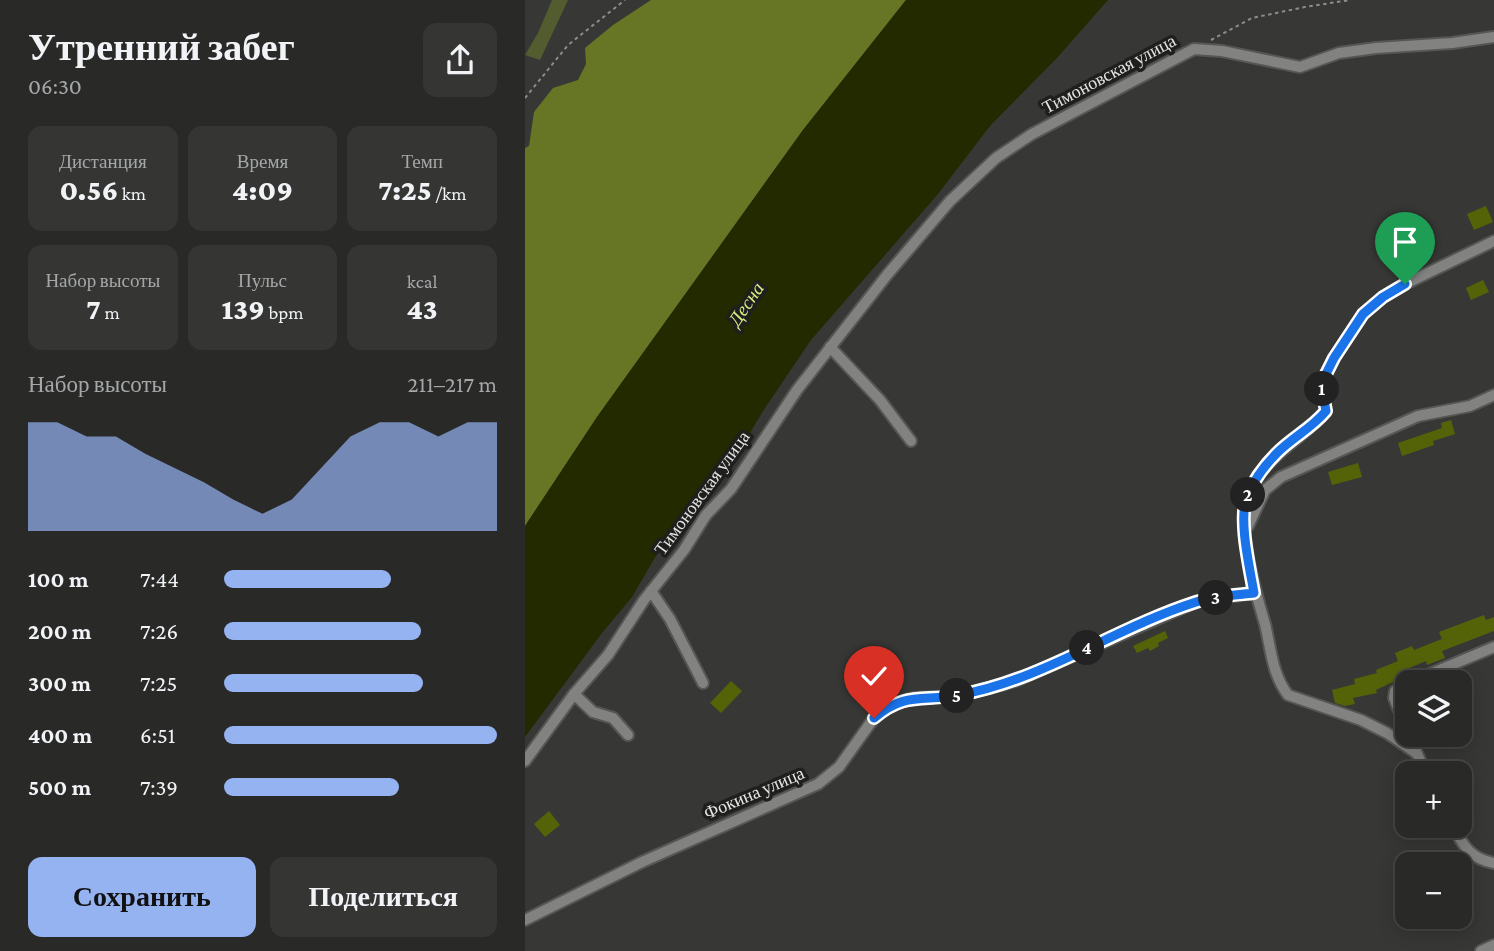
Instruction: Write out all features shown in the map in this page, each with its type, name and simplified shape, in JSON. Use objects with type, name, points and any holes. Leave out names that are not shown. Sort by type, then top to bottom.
[{"type":"street","name":"Тимоновская улица","points":[[525,761],[574,694],[608,655],[706,515],[731,489],[797,390],[830,347],[950,201],[996,158],[1032,134],[1194,49],[1222,51],[1300,67],[1339,53],[1494,37]]},
{"type":"street","points":[[1416,753],[1387,733],[1361,720],[1288,695],[1281,685],[1273,666],[1265,625],[1254,593],[1245,535],[1246,499],[1260,474],[1278,452],[1314,426],[1326,411],[1321,384],[1334,358],[1363,314],[1383,297],[1405,284],[1494,241]]},
{"type":"street","points":[[830,347],[880,400],[911,441]]},
{"type":"street","points":[[1245,535],[1252,514],[1265,490],[1282,477],[1417,416],[1470,406],[1494,395]]},
{"type":"street","points":[[651,591],[670,620],[703,683]]},
{"type":"street","name":"Фокина улица","points":[[525,920],[642,862],[818,785],[839,767],[874,718],[889,705],[915,698],[958,696],[1015,681],[1198,601],[1254,593]]},
{"type":"street","points":[[1440,670],[1494,647]]},
{"type":"street","points":[[574,694],[593,712],[613,718],[628,735]]},
{"type":"street","points":[[1414,747],[1420,761]]},
{"type":"street","points":[[1459,838],[1464,847],[1480,860],[1494,863]]},
{"type":"street","points":[[1481,951],[1494,945]]},
{"type":"path","points":[[525,97],[568,45],[625,0]]},
{"type":"path","points":[[1194,49],[1252,18],[1350,0]]},
{"type":"shaded area","points":[[552,0],[568,0],[540,60],[525,55],[538,33]]},
{"type":"green space","points":[[651,0],[906,0],[803,130],[597,417],[525,526],[525,148],[529,146],[534,112],[553,88],[578,80],[586,64],[585,48],[613,25]]},
{"type":"water","name":"Десна","points":[[906,0],[1108,0],[1056,59],[990,126],[938,194],[811,340],[763,411],[730,467],[663,544],[632,597],[525,737],[525,526],[597,417],[803,130]]},
{"type":"building","points":[[1486,206],[1493,222],[1474,230],[1467,214]]},
{"type":"building","points":[[1408,245],[1412,255],[1392,266],[1387,256]]},
{"type":"building","points":[[1483,280],[1489,292],[1471,300],[1466,288]]},
{"type":"building","points":[[1451,420],[1455,434],[1433,441],[1434,445],[1402,456],[1398,443],[1442,428],[1441,423]]},
{"type":"building","points":[[1358,463],[1362,477],[1332,485],[1328,472]]},
{"type":"building","points":[[1484,615],[1486,620],[1494,617],[1494,631],[1442,651],[1445,658],[1427,665],[1426,661],[1404,670],[1395,670],[1395,681],[1376,690],[1377,693],[1353,698],[1355,704],[1345,706],[1335,703],[1332,690],[1355,684],[1354,679],[1377,673],[1376,670],[1398,661],[1395,653],[1412,646],[1414,650],[1442,639],[1439,632]]},
{"type":"building","points":[[1165,631],[1168,638],[1158,643],[1159,646],[1137,653],[1133,646]]},
{"type":"building","points":[[731,681],[742,691],[721,713],[710,703]]},
{"type":"building","points":[[549,811],[560,825],[545,837],[534,824]]},
{"type":"route","points":[[874,718],[889,705],[915,698],[958,696],[1015,681],[1198,601],[1254,593],[1245,535],[1246,499],[1260,474],[1278,452],[1314,426],[1326,411],[1321,384],[1334,358],[1363,314],[1383,297],[1405,284]]}]
